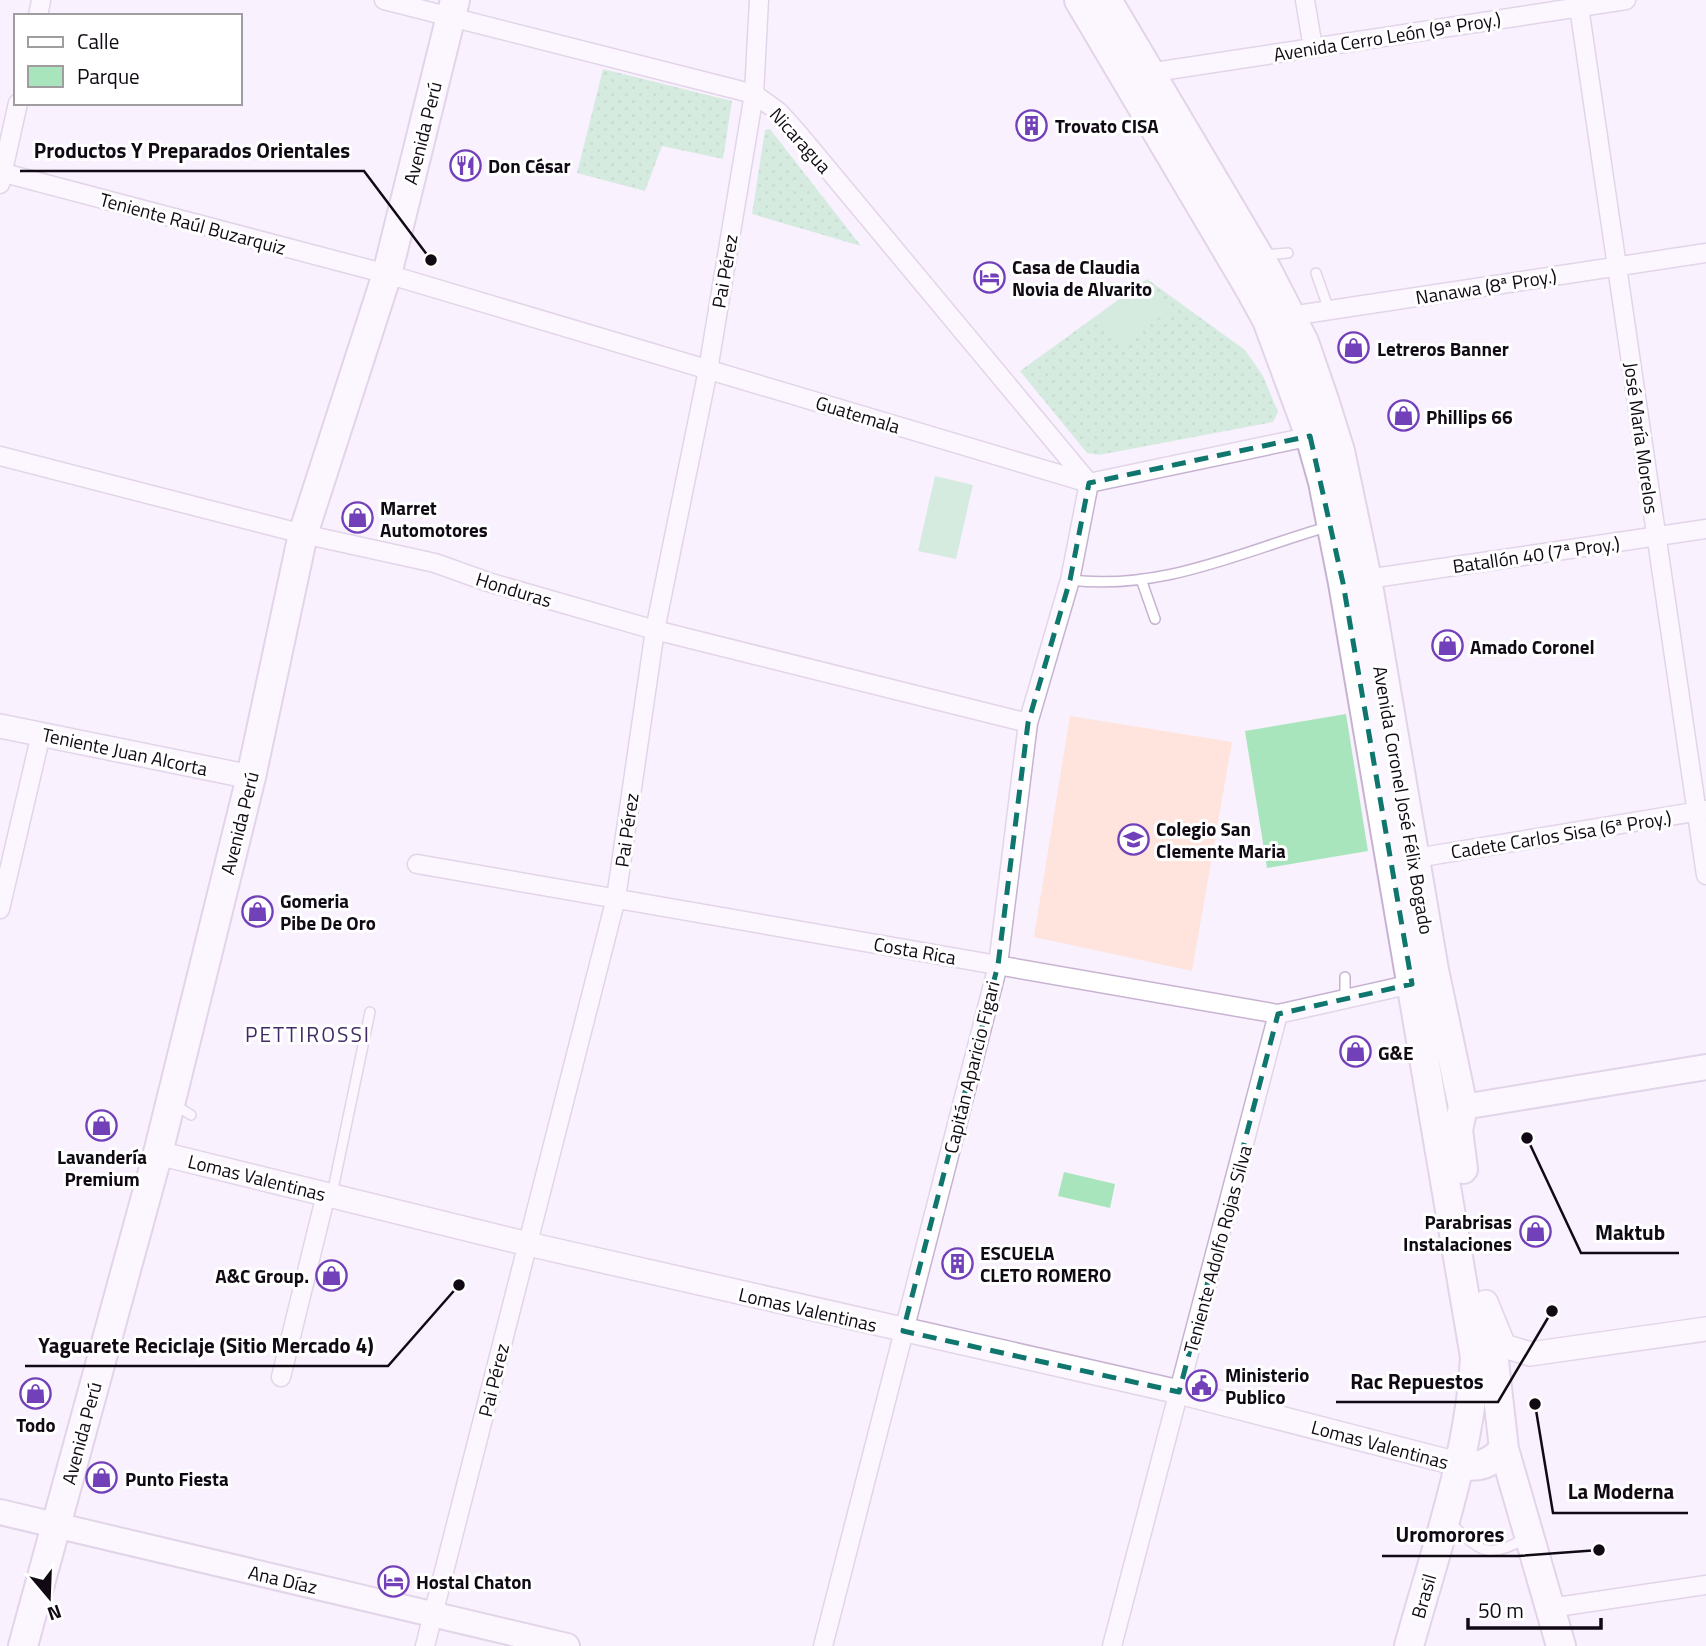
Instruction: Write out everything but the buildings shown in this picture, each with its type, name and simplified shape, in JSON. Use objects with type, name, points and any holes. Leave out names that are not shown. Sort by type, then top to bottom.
[{"type":"main road","name":"Avenida Coronel José Félix Bogado","points":[[1079,0],[1279,318]]},
{"type":"main road","name":"Avenida Coronel José Félix Bogado","points":[[1107,0],[1258,255],[1322,434],[1367,579],[1434,970],[1463,1107],[1458,1130],[1486,1302],[1504,1449],[1560,1646]]},
{"type":"main road","name":"Avenida Perú","points":[[23,1646],[159,1153],[181,1108],[303,534],[387,274],[453,9]]},
{"type":"main road","name":"Avenida Coronel José Félix Bogado","points":[[1322,434],[1332,525],[1388,889],[1412,984],[1475,1357],[1472,1397],[1458,1464]]},
{"type":"main road","points":[[1429,1076],[1463,1107],[1706,1067]]},
{"type":"main road","points":[[1458,1464],[1481,1466],[1493,1460],[1504,1449]]},
{"type":"main road","name":"Brasil","points":[[1409,1646],[1458,1464]]},
{"type":"main road","name":"Ana Díaz","points":[[0,1512],[567,1646]]},
{"type":"street","name":"Nicaragua","points":[[384,0],[453,9],[754,94],[779,112],[797,132],[1089,483]]},
{"type":"street","name":"Pai Pérez","points":[[425,1646],[616,898],[655,630],[708,370],[754,94],[759,0]]},
{"type":"street","points":[[1305,0],[1313,48]]},
{"type":"street","name":"Avenida Cerro León (9ª Proy.)","points":[[1148,73],[1578,4],[1626,0]]},
{"type":"street","name":"José María Morelos","points":[[1578,4],[1656,537],[1701,811],[1706,875]]},
{"type":"street","points":[[1,176],[18,105]]},
{"type":"street","name":"Teniente Raúl Buzarquiz","points":[[1,176],[387,274]]},
{"type":"street","name":"Nanawa (8ª Proy.)","points":[[1279,318],[1706,253]]},
{"type":"street","name":"Guatemala","points":[[387,274],[1089,483],[1322,434]]},
{"type":"street","name":"Honduras","points":[[0,456],[303,534],[435,563],[488,582],[655,630],[1028,723]]},
{"type":"street","name":"Capitán Aparicio Figari","points":[[822,1646],[998,965],[1028,723],[1070,580],[1089,483]]},
{"type":"street","name":"Batallón 40 (7ª Proy.)","points":[[1367,579],[1706,529]]},
{"type":"street","name":"Teniente Juan Alcorta","points":[[0,726],[251,777]]},
{"type":"street","points":[[0,909],[41,734]]},
{"type":"street","name":"Cadete Carlos Sisa (6ª Proy.)","points":[[1416,858],[1701,811]]},
{"type":"street","name":"Costa Rica","points":[[417,864],[1278,1014],[1412,984]]},
{"type":"street","name":"Teniente Adolfo Rojas Silva","points":[[1112,1646],[1278,1014]]},
{"type":"street","name":"Lomas Valentinas","points":[[159,1153],[224,1162],[329,1195],[528,1244],[1179,1392],[1458,1464]]},
{"type":"street","points":[[281,1377],[329,1195]]},
{"type":"street","points":[[1486,1302],[1500,1341],[1522,1353],[1541,1353],[1706,1329]]},
{"type":"street","points":[[1549,1608],[1706,1585]]},
{"type":"lane","points":[[1258,255],[1288,253]]},
{"type":"lane","points":[[1316,273],[1329,310]]},
{"type":"lane","points":[[1070,580],[1092,582],[1141,579],[1212,566],[1332,525]]},
{"type":"lane","points":[[1141,579],[1155,619]]},
{"type":"lane","points":[[1345,977],[1345,997]]},
{"type":"lane","points":[[329,1195],[370,1012]]},
{"type":"lane","points":[[1445,1518],[1481,1550],[1495,1553],[1529,1536]]},
{"type":"highlighted area","points":[[1310,436],[1343,583],[1412,984],[1278,1014],[1179,1392],[903,1331],[998,965],[1028,723],[1070,580],[1089,483]]},
{"type":"shaded area","name":"Colegio San Clemente Maria","points":[[1070,716],[1232,742],[1192,971],[1034,937]]},
{"type":"green space","points":[[603,69],[732,101],[723,159],[662,146],[645,191],[577,173]]},
{"type":"green space","points":[[770,129],[861,246],[752,214],[765,130]]},
{"type":"green space","points":[[1147,279],[1245,350],[1263,376],[1278,412],[1273,422],[1099,455],[1087,453],[1020,371]]},
{"type":"green space","points":[[1146,280],[1169,310],[1120,347],[1097,318]]},
{"type":"green space","points":[[935,476],[973,485],[956,559],[918,551]]},
{"type":"green space","points":[[1346,714],[1368,851],[1267,868],[1245,731]]},
{"type":"green space","points":[[1064,1172],[1115,1184],[1110,1208],[1058,1196]]},
{"type":"place","name":"Trovato CISA","points":[[1032,125]]},
{"type":"place","name":"Don César","points":[[465,165]]},
{"type":"place","name":"Productos Y Preparados Orientales","points":[[431,260]]},
{"type":"place","name":"Casa de Claudia Novia de Alvarito","points":[[989,277]]},
{"type":"place","name":"Letreros Banner","points":[[1354,348]]},
{"type":"place","name":"Phillips 66","points":[[1403,416]]},
{"type":"place","name":"Marret Automotores","points":[[357,518]]},
{"type":"place","name":"Amado Coronel","points":[[1447,646]]},
{"type":"place","name":"Colegio San Clemente Maria","points":[[1133,839]]},
{"type":"place","name":"Gomeria Pibe De Oro","points":[[257,911]]},
{"type":"place","name":"G&E","points":[[1355,1052]]},
{"type":"place","name":"Lavandería Premium","points":[[102,1125]]},
{"type":"place","name":"Maktub","points":[[1527,1138]]},
{"type":"place","name":"Parabrisas Instalaciones","points":[[1535,1232]]},
{"type":"place","name":"ESCUELA CLETO ROMERO","points":[[957,1263]]},
{"type":"place","name":"A&C Group.","points":[[332,1275]]},
{"type":"place","name":"Yaguarete Reciclaje (Sitio Mercado 4)","points":[[459,1285]]},
{"type":"place","name":"Rac Repuestos","points":[[1552,1311]]},
{"type":"place","name":"Ministerio Publico","points":[[1202,1385]]},
{"type":"place","name":"Todo","points":[[36,1393]]},
{"type":"place","name":"La Moderna","points":[[1535,1404]]},
{"type":"place","name":"Punto Fiesta","points":[[102,1478]]},
{"type":"place","name":"Uromorores","points":[[1599,1550]]},
{"type":"place","name":"Hostal Chaton","points":[[393,1581]]},
{"type":"district","name":"PETTIROSSI","points":[[308,1034]]}]
